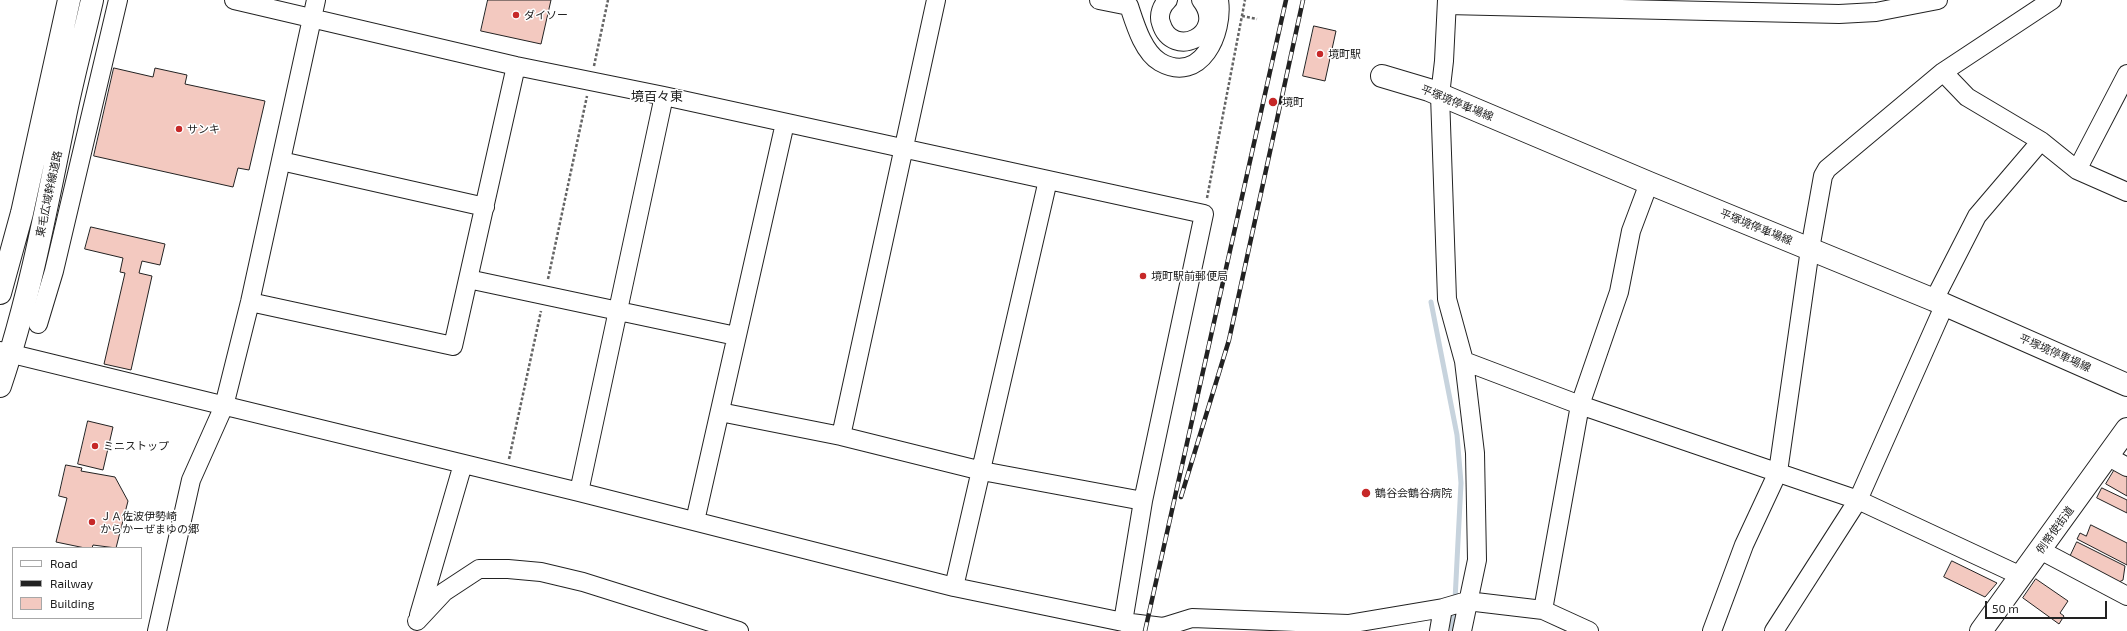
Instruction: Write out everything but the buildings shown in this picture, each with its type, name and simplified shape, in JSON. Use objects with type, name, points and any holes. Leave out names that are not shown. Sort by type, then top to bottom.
[{"type":"main road","name":"東毛広域幹線道路","points":[[0,293],[24,206],[69,0]]},
{"type":"main road","name":"東毛広域幹線道路","points":[[0,386],[6,352],[45,221],[64,120],[92,0]]},
{"type":"main road","name":"平塚境停車場線","points":[[1382,76],[1429,91],[1940,302],[2127,385]]},
{"type":"main road","name":"例幣使街道","points":[[1981,631],[2127,428]]},
{"type":"street","points":[[38,324],[54,271],[118,0]]},
{"type":"street","points":[[234,0],[516,66],[664,96],[1204,214],[1143,501],[1123,622]]},
{"type":"street","points":[[157,631],[190,480],[224,406],[250,302],[316,0]]},
{"type":"street","points":[[841,436],[905,148],[936,0]]},
{"type":"street","points":[[1099,0],[1132,3],[1140,33],[1152,55],[1160,62],[1178,67],[1191,65],[1202,59],[1213,45],[1213,23],[1219,0]]},
{"type":"street","points":[[1166,0],[1161,10],[1161,24],[1168,36],[1177,41],[1186,42],[1195,39],[1213,23]]},
{"type":"street","points":[[1201,0],[1206,6],[1213,23]]},
{"type":"street","points":[[1462,631],[1467,601],[1478,560],[1475,453],[1464,361],[1447,299],[1429,91],[1444,61],[1447,3],[1756,6],[1839,14],[1876,12],[1938,0]]},
{"type":"street","points":[[1712,631],[1744,545],[1778,472],[1810,249],[1823,176],[1827,169],[1943,72],[2052,0]]},
{"type":"street","points":[[1140,33],[1161,24]]},
{"type":"street","points":[[250,302],[453,346],[516,66]]},
{"type":"street","points":[[1943,72],[1967,97],[2040,141],[2077,170],[2127,192]]},
{"type":"street","points":[[2077,170],[2127,74]]},
{"type":"street","points":[[579,492],[664,96]]},
{"type":"street","points":[[64,120],[94,104]]},
{"type":"street","points":[[695,521],[785,123]]},
{"type":"street","points":[[1774,631],[1858,500],[1977,216],[2040,141]]},
{"type":"street","points":[[281,161],[485,207]]},
{"type":"street","points":[[954,587],[1048,180]]},
{"type":"street","points":[[1543,610],[1580,405],[1618,292],[1631,231],[1649,183]]},
{"type":"street","points":[[468,279],[736,336]]},
{"type":"street","points":[[6,352],[579,492],[954,587],[1123,622],[1163,627],[1192,618],[1348,624],[1443,608],[1467,601],[1543,610],[1589,631]]},
{"type":"street","points":[[1464,361],[1580,405],[1858,500],[2021,576]]},
{"type":"street","points":[[720,412],[841,436],[982,471],[1143,501]]},
{"type":"street","points":[[2107,456],[2127,468]]},
{"type":"street","points":[[415,626],[463,464]]},
{"type":"street","points":[[2040,550],[2127,596]]},
{"type":"street","points":[[415,626],[444,592],[478,569],[508,569],[542,572],[583,582],[739,631]]},
{"type":"street","points":[[1439,631],[1443,608]]},
{"type":"path","points":[[506,474],[608,0]]},
{"type":"path","points":[[1204,214],[1245,0]]},
{"type":"path","points":[[1242,16],[1257,19]]},
{"type":"waterway","points":[[1431,302],[1457,435],[1461,483],[1455,600]]},
{"type":"waterway","points":[[1452,631],[1454,608]]},
{"type":"railway","points":[[1145,631],[1286,0]]},
{"type":"railway","points":[[1181,497],[1229,340],[1303,0]]},
{"type":"place","name":"ダイソー","points":[[516,15]]},
{"type":"place","name":"境町駅","points":[[1320,54]]},
{"type":"place","name":"境町","points":[[1273,102]]},
{"type":"place","name":"サンキ","points":[[179,129]]},
{"type":"place","name":"境町駅前郵便局","points":[[1143,276]]},
{"type":"place","name":"ミニストップ","points":[[95,446]]},
{"type":"place","name":"鶴谷会鶴谷病院","points":[[1366,493]]},
{"type":"place","name":"ＪＡ佐波伊勢崎 からかーぜまゆの郷","points":[[92,522]]},
{"type":"district","name":"境百々東","points":[[657,97]]}]
